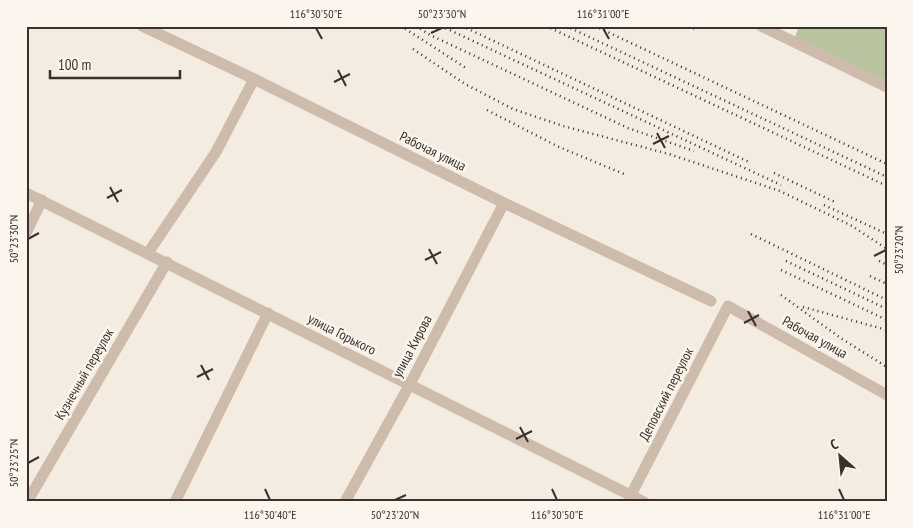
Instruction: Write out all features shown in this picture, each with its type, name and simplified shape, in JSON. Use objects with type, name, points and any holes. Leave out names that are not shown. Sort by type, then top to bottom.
[{"type":"street","name":"Рабочая улица","points":[[142,26],[711,302]]},
{"type":"street","points":[[761,26],[887,87]]},
{"type":"street","points":[[148,253],[216,152],[254,79]]},
{"type":"street","name":"улица Горького","points":[[26,193],[410,384],[631,498],[644,502]]},
{"type":"street","points":[[26,233],[42,200]]},
{"type":"street","name":"улица Кирова","points":[[345,502],[410,384],[504,203]]},
{"type":"street","name":"Кузнечный переулок","points":[[27,502],[167,262]]},
{"type":"street","name":"Рабочая улица","points":[[728,306],[887,395]]},
{"type":"street","name":"Деповский переулок","points":[[631,498],[728,306]]},
{"type":"street","points":[[175,502],[268,313]]},
{"type":"green space","points":[[799,26],[818,26],[822,28],[823,26],[887,26],[887,81],[795,37]]},
{"type":"railway","points":[[401,26],[466,68]]},
{"type":"railway","points":[[416,26],[430,35],[628,128],[694,151]]},
{"type":"railway","points":[[441,26],[781,185]]},
{"type":"railway","points":[[462,26],[751,163]]},
{"type":"railway","points":[[546,26],[887,186]]},
{"type":"railway","points":[[566,26],[887,177]]},
{"type":"railway","points":[[595,26],[887,164]]},
{"type":"railway","points":[[689,26],[695,29]]},
{"type":"railway","points":[[413,49],[465,84],[513,109],[563,126],[669,154],[780,191],[852,226],[887,249]]},
{"type":"railway","points":[[487,110],[559,147],[624,174]]},
{"type":"railway","points":[[774,173],[837,203]]},
{"type":"railway","points":[[824,205],[887,234]]},
{"type":"railway","points":[[751,234],[887,300]]},
{"type":"railway","points":[[786,261],[887,309]]},
{"type":"railway","points":[[879,261],[887,265]]},
{"type":"railway","points":[[781,270],[887,320]]},
{"type":"railway","points":[[870,276],[887,284]]},
{"type":"railway","points":[[781,295],[842,339],[887,367]]},
{"type":"railway","points":[[803,307],[887,330]]}]
